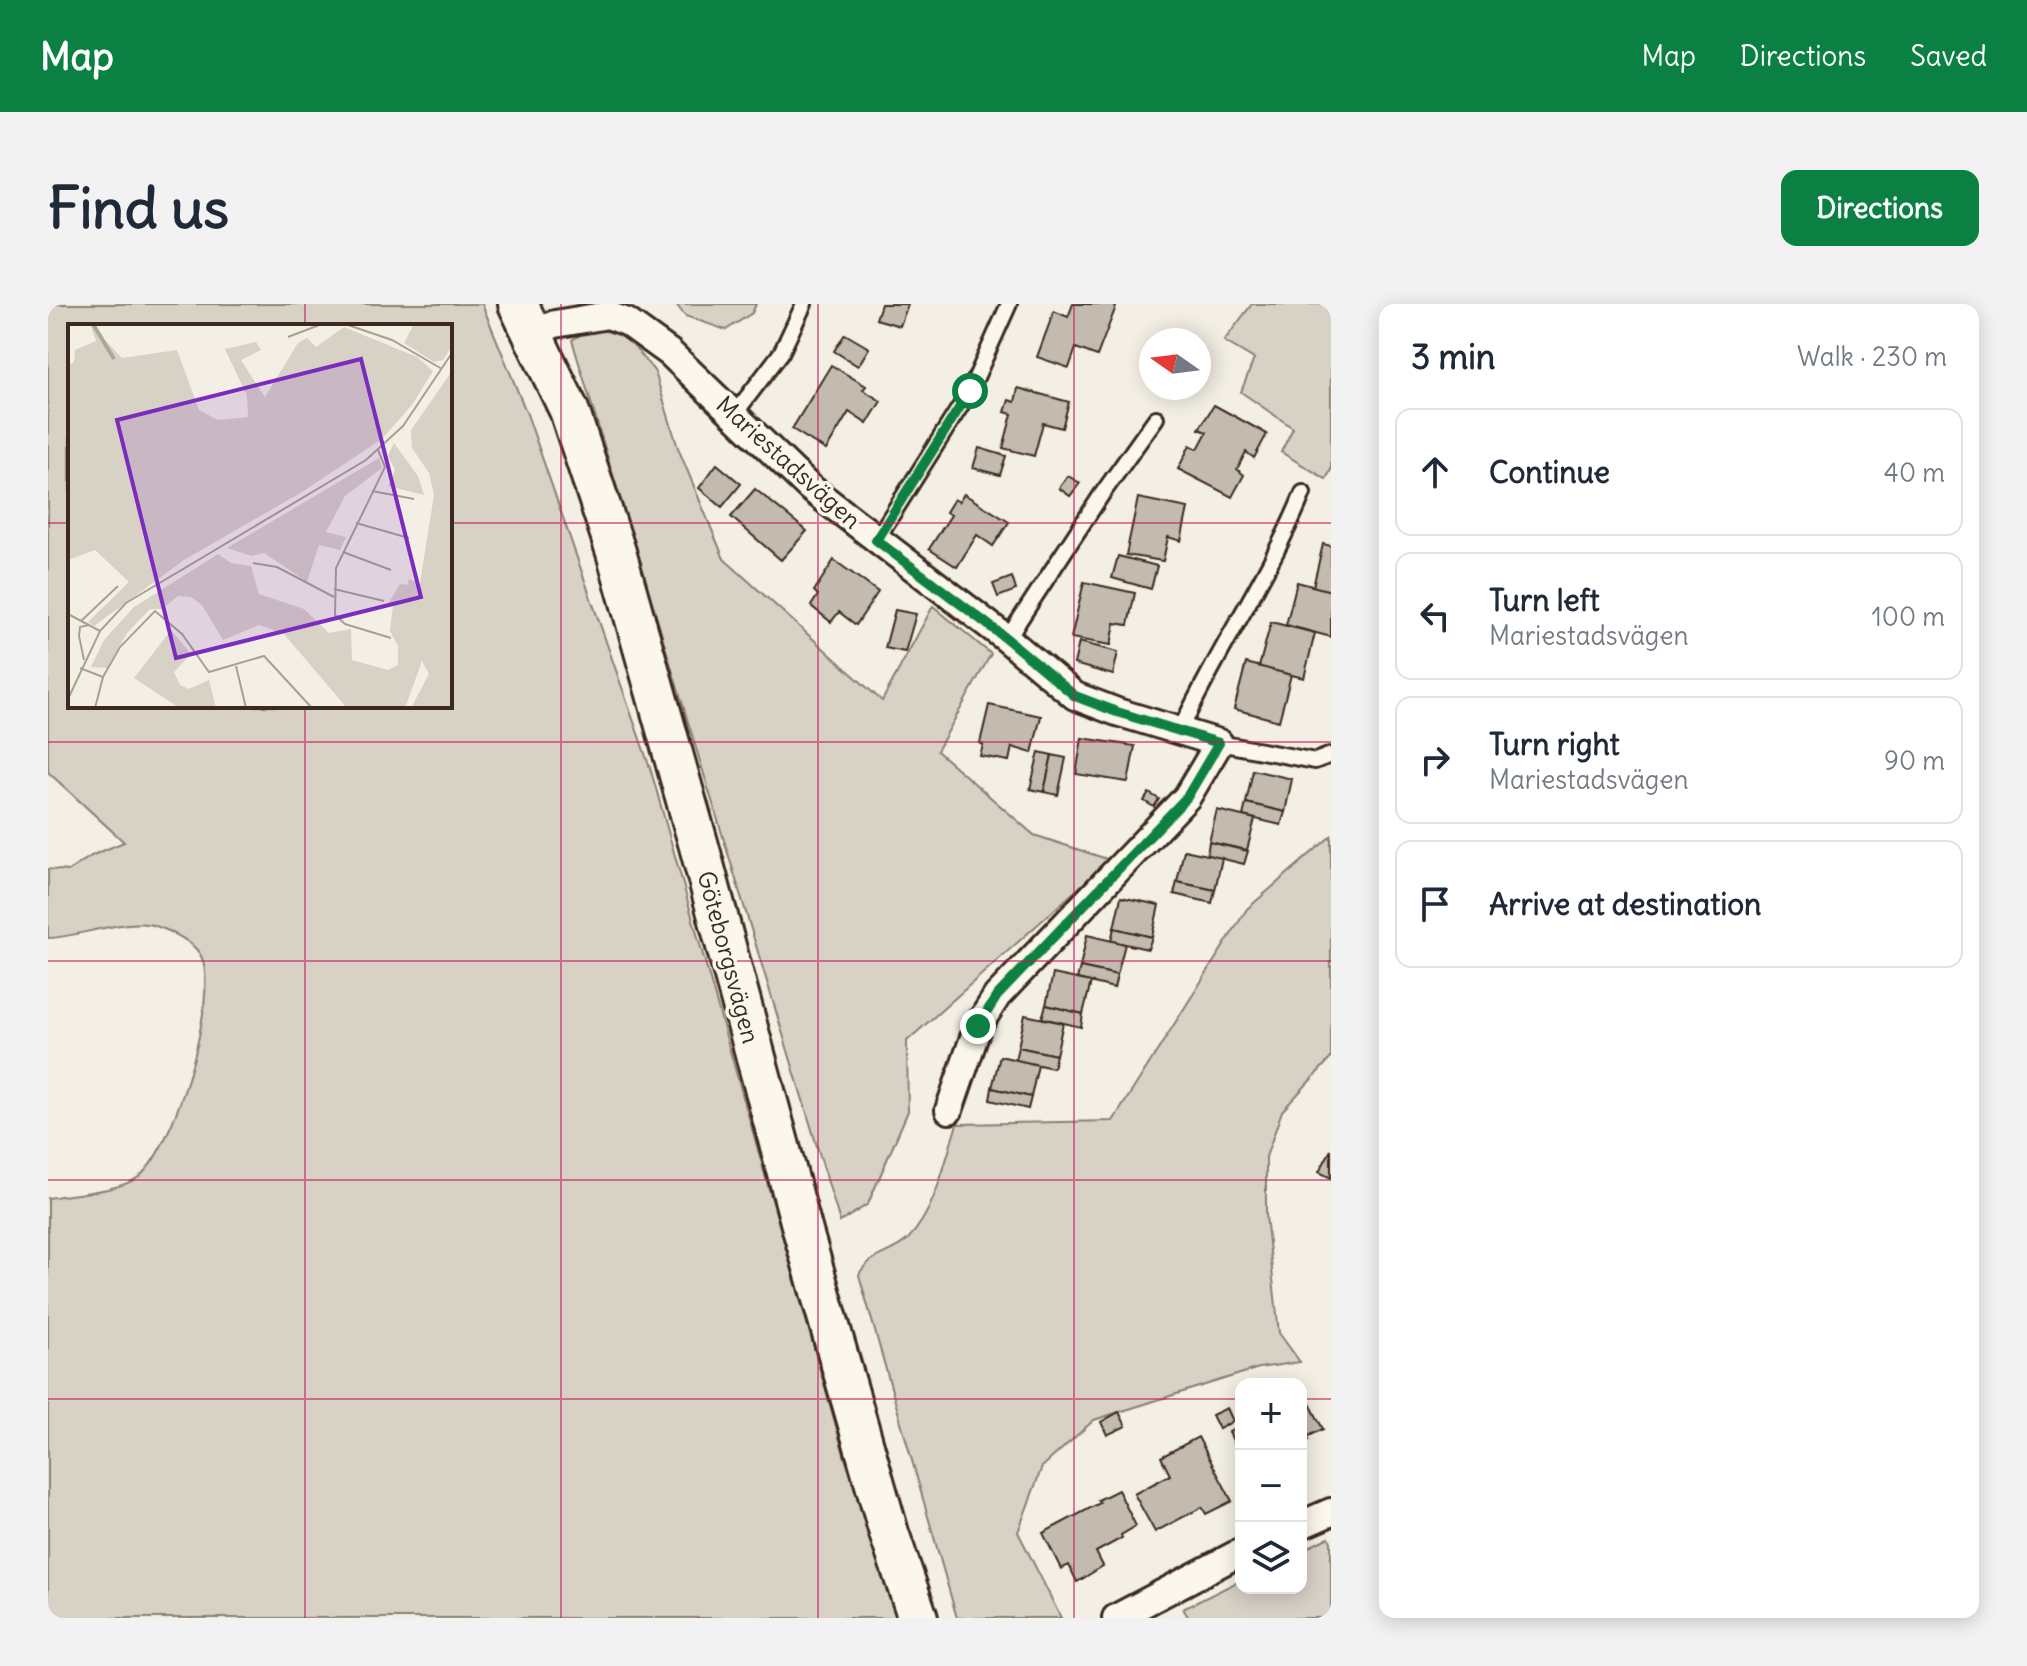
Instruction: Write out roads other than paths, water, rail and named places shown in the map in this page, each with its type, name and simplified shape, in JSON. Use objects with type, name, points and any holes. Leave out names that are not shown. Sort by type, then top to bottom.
[{"type":"street","name":"Mariestadsvägen","points":[[525,319],[555,324],[608,315],[627,322],[670,353],[809,487],[1007,639],[1075,696],[1219,743]]},
{"type":"street","name":"Göteborgsvägen","points":[[525,319],[569,410],[616,552],[889,1533],[918,1618]]},
{"type":"street","points":[[949,1110],[978,1026],[997,996],[1187,797],[1219,743]]},
{"type":"street","points":[[1307,1522],[1331,1512]]},
{"type":"street","points":[[1116,1618],[1235,1555]]},
{"type":"lane","points":[[733,416],[781,353],[804,304]]},
{"type":"lane","points":[[876,540],[970,391],[1009,304]]},
{"type":"lane","points":[[1007,639],[1156,418]]},
{"type":"lane","points":[[1180,731],[1204,679],[1290,526],[1303,493]]},
{"type":"lane","points":[[1219,743],[1315,761],[1331,755]]}]
